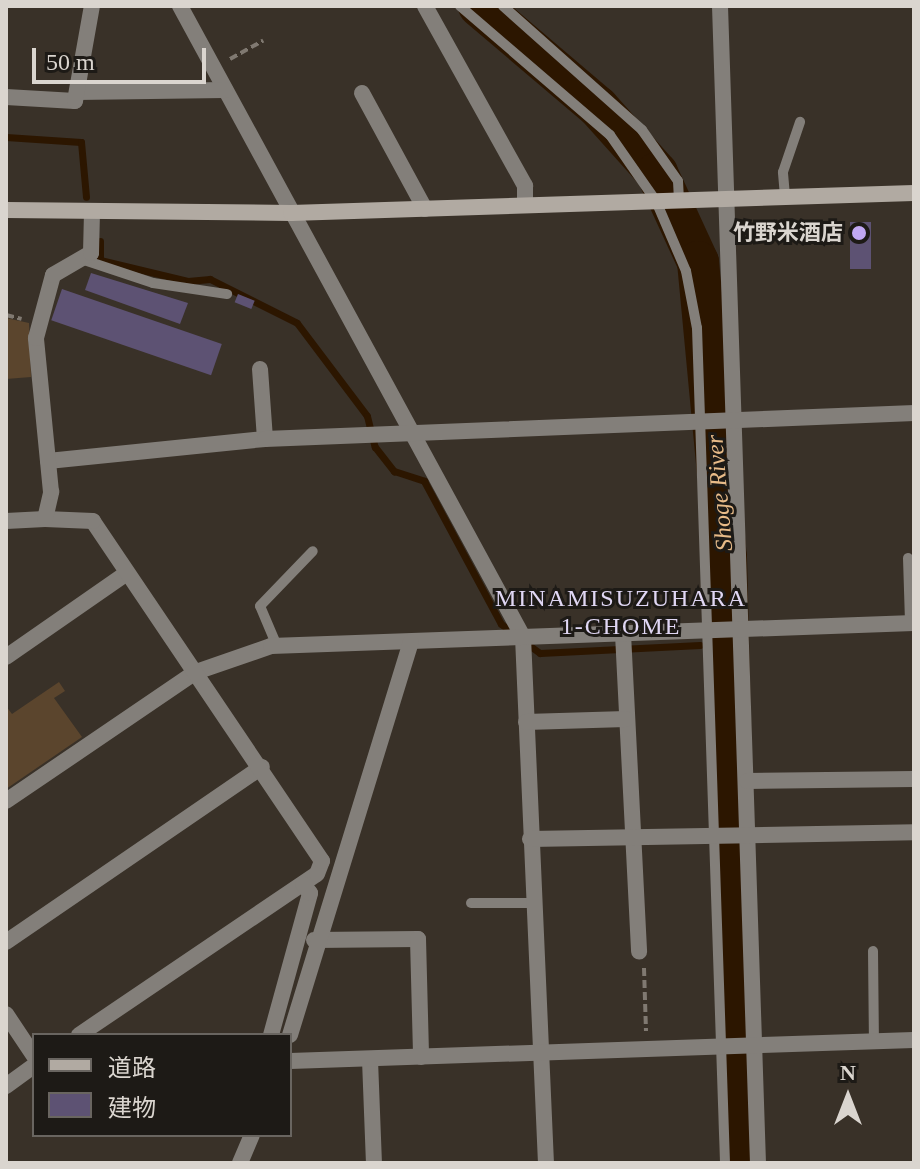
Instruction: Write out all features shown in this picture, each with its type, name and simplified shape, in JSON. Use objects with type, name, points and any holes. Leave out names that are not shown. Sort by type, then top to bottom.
[{"type":"street","points":[[6,97],[75,101],[92,6]]},
{"type":"street","points":[[180,6],[523,637],[546,1163]]},
{"type":"street","points":[[425,6],[525,186],[525,205]]},
{"type":"street","points":[[720,6],[736,418],[738,630],[747,781],[745,837],[758,1163]]},
{"type":"street","points":[[77,92],[225,90]]},
{"type":"street","points":[[369,97],[425,209]]},
{"type":"street","points":[[6,210],[291,213],[914,193]]},
{"type":"street","points":[[45,519],[48,461],[36,338],[53,275],[91,253],[92,211]]},
{"type":"street","points":[[260,369],[265,439]]},
{"type":"street","points":[[48,461],[265,439],[914,413]]},
{"type":"street","points":[[6,521],[93,521],[262,767],[322,861],[303,884],[90,1032]]},
{"type":"street","points":[[6,657],[127,573]]},
{"type":"street","points":[[6,801],[196,672],[277,646],[912,623]]},
{"type":"street","points":[[623,634],[639,952]]},
{"type":"street","points":[[291,1033],[314,940],[411,642]]},
{"type":"street","points":[[526,722],[626,719]]},
{"type":"street","points":[[6,942],[262,767]]},
{"type":"street","points":[[747,781],[914,779]]},
{"type":"street","points":[[530,839],[914,832]]},
{"type":"street","points":[[272,1033],[310,893],[303,884]]},
{"type":"street","points":[[314,940],[418,939],[421,1057]]},
{"type":"street","points":[[6,1014],[32,1053]]},
{"type":"street","points":[[292,1061],[914,1040]]},
{"type":"street","points":[[370,1060],[374,1163]]},
{"type":"street","points":[[6,1086],[32,1067]]},
{"type":"street","points":[[240,1163],[251,1137]]},
{"type":"lane","points":[[460,6],[610,135],[668,200],[693,299],[709,631],[724,1047],[725,1163]]},
{"type":"lane","points":[[503,6],[642,130],[678,181],[668,200]]},
{"type":"lane","points":[[785,196],[783,172],[800,122]]},
{"type":"lane","points":[[81,259],[153,283],[227,294]]},
{"type":"lane","points":[[277,646],[260,606],[313,551]]},
{"type":"lane","points":[[908,558],[912,623]]},
{"type":"lane","points":[[471,903],[533,903]]},
{"type":"lane","points":[[873,951],[874,1042]]},
{"type":"path","points":[[214,68],[263,41]]},
{"type":"path","points":[[639,952],[646,1050]]},
{"type":"shaded area","points":[[6,318],[29,323],[31,377],[6,379]]},
{"type":"shaded area","points":[[59,682],[65,691],[54,698],[82,737],[6,789],[6,706],[12,714]]},
{"type":"building","points":[[850,222],[871,222],[871,269],[850,269]]},
{"type":"building","points":[[91,273],[188,303],[180,324],[85,290]]},
{"type":"building","points":[[62,289],[222,344],[211,375],[51,320]]},
{"type":"building","points":[[238,294],[255,301],[251,309],[235,302]]},
{"type":"waterway","name":"Shoge River","points":[[479,6],[598,107],[657,173],[698,262],[726,557],[741,1163]]},
{"type":"waterway","points":[[6,137],[81,142],[86,197]]},
{"type":"waterway","points":[[100,241],[100,260],[188,281],[210,279],[297,323],[367,416],[375,447],[394,471],[424,481],[501,624],[516,635]]},
{"type":"waterway","points":[[526,643],[540,653],[700,645]]},
{"type":"waterway","points":[[714,645],[727,646]]},
{"type":"place","name":"竹野米酒店","points":[[859,233]]},
{"type":"district","name":"MINAMISUZUHARA 1-CHOME","points":[[621,613]]}]
